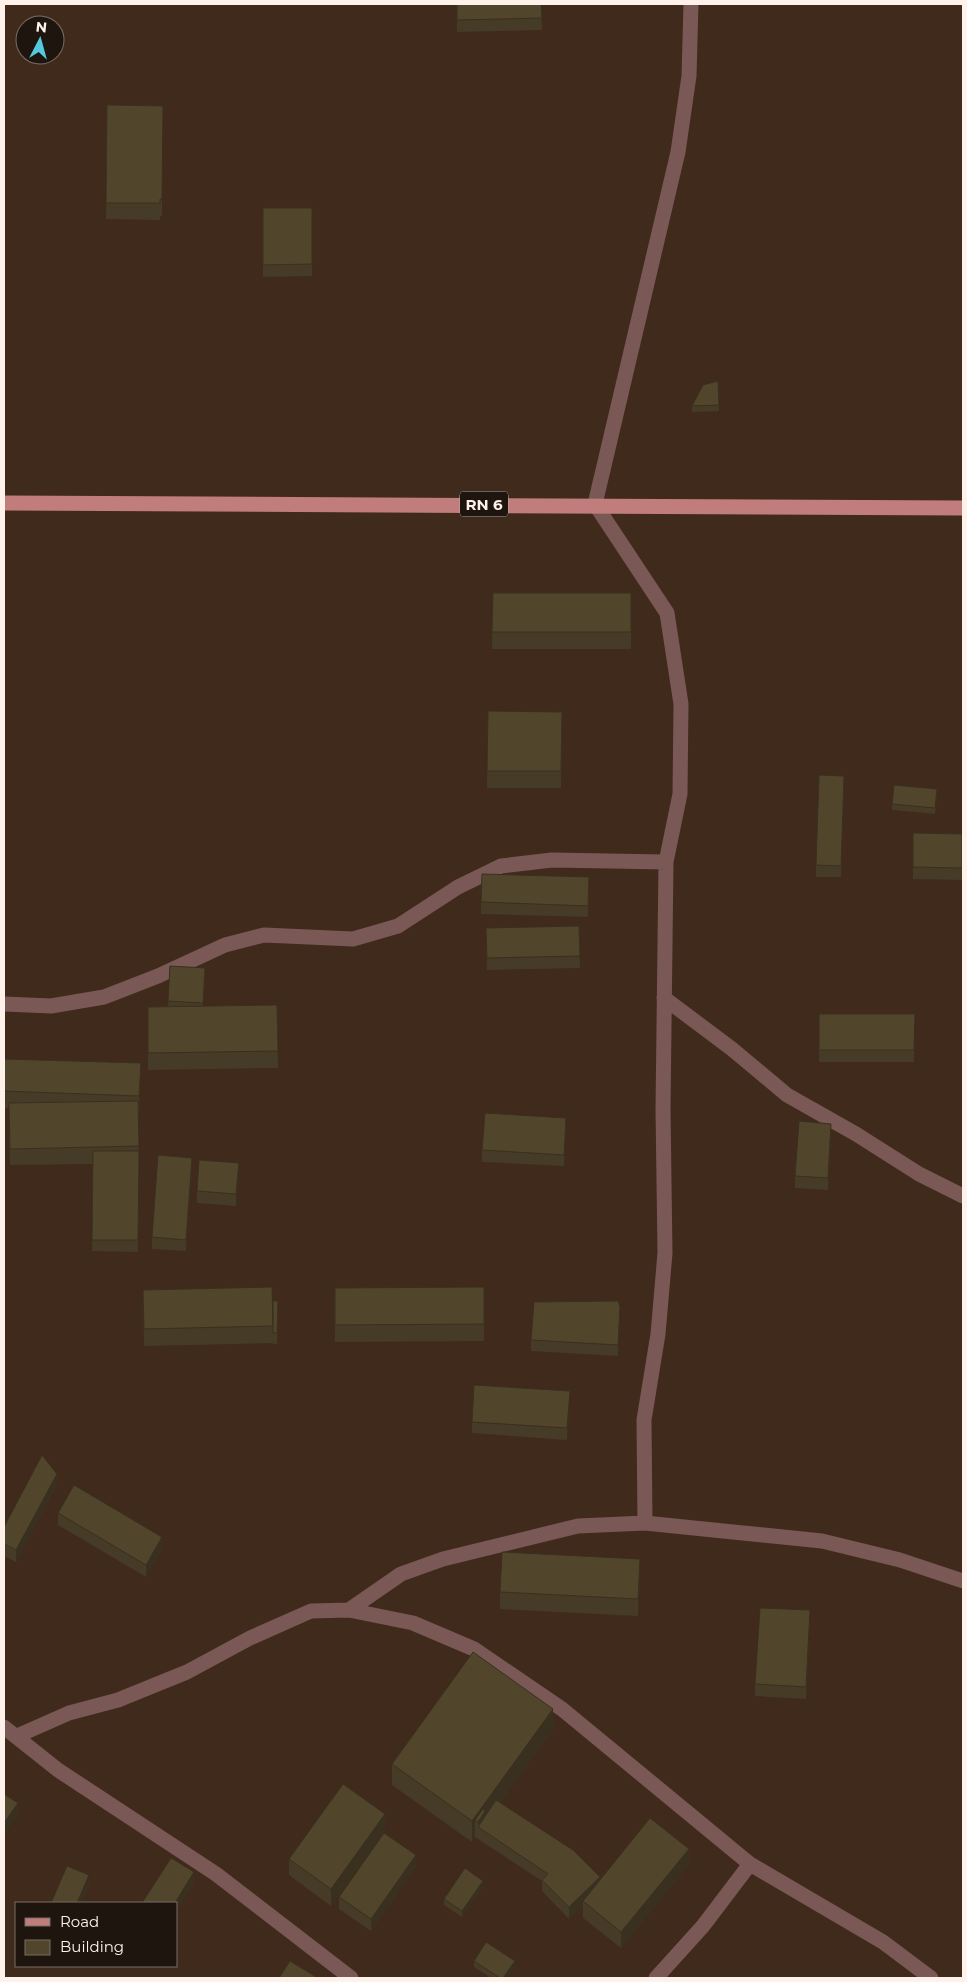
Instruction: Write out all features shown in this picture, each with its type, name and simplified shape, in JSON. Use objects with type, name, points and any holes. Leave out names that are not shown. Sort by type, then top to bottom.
[{"type":"main road","name":"RN 6","points":[[4,503],[595,504],[963,508]]},
{"type":"street","points":[[645,1523],[644,1420],[658,1334],[665,1253],[664,998],[666,862],[680,794],[682,704],[667,613],[595,504],[678,152],[689,76],[691,4]]},
{"type":"street","points":[[4,1004],[52,1006],[104,997],[158,976],[225,945],[264,935],[353,939],[398,926],[458,887],[501,866],[552,860],[666,862]]},
{"type":"street","points":[[664,998],[732,1049],[787,1095],[856,1134],[919,1174],[963,1196]]},
{"type":"street","points":[[350,1610],[401,1574],[443,1559],[578,1526],[645,1523],[822,1541],[900,1560],[963,1581]]},
{"type":"street","points":[[10,1731],[118,1700],[187,1672],[250,1638],[310,1611],[350,1610],[413,1624],[474,1649],[562,1709],[750,1864],[883,1942],[931,1978]]},
{"type":"street","points":[[10,1731],[58,1770],[216,1874],[351,1978]]},
{"type":"street","points":[[656,1978],[703,1926],[750,1864]]},
{"type":"building","points":[[457,4],[541,4],[542,18],[457,20]]},
{"type":"building","points":[[107,105],[163,106],[162,199],[160,199],[160,203],[106,203]]},
{"type":"building","points":[[263,208],[312,208],[312,264],[263,265]]},
{"type":"building","points":[[718,381],[719,405],[692,406],[703,385]]},
{"type":"building","points":[[493,593],[631,593],[631,632],[492,632]]},
{"type":"building","points":[[488,711],[562,712],[561,771],[487,771]]},
{"type":"building","points":[[819,775],[844,776],[841,866],[816,865]]},
{"type":"building","points":[[894,785],[937,789],[935,808],[892,804]]},
{"type":"building","points":[[913,833],[962,834],[962,868],[913,867]]},
{"type":"building","points":[[482,874],[589,877],[588,906],[481,902]]},
{"type":"building","points":[[579,926],[580,956],[487,958],[486,928]]},
{"type":"building","points":[[170,966],[205,968],[203,1003],[168,1001]]},
{"type":"building","points":[[277,1005],[278,1051],[148,1053],[148,1007]]},
{"type":"building","points":[[819,1014],[915,1014],[914,1050],[819,1050]]},
{"type":"building","points":[[4,1059],[141,1063],[139,1096],[4,1091]]},
{"type":"building","points":[[138,1101],[139,1146],[10,1149],[9,1103]]},
{"type":"building","points":[[485,1113],[566,1118],[564,1155],[482,1150]]},
{"type":"building","points":[[799,1121],[831,1124],[828,1178],[795,1176]]},
{"type":"building","points":[[93,1151],[139,1151],[138,1240],[92,1240]]},
{"type":"building","points":[[158,1155],[192,1158],[186,1240],[152,1237]]},
{"type":"building","points":[[199,1160],[239,1163],[236,1194],[197,1191]]},
{"type":"building","points":[[272,1287],[273,1326],[144,1329],[143,1290]]},
{"type":"building","points":[[484,1287],[484,1324],[335,1325],[335,1288]]},
{"type":"building","points":[[273,1301],[278,1301],[277,1333],[273,1333]]},
{"type":"building","points":[[618,1301],[620,1307],[618,1345],[531,1340],[534,1302]]},
{"type":"building","points":[[474,1385],[570,1391],[567,1428],[472,1422]]},
{"type":"building","points":[[42,1455],[57,1474],[16,1550],[4,1544],[4,1527]]},
{"type":"building","points":[[74,1485],[162,1537],[146,1565],[58,1513]]},
{"type":"building","points":[[502,1552],[640,1559],[638,1599],[500,1592]]},
{"type":"building","points":[[760,1608],[810,1610],[806,1687],[755,1684]]},
{"type":"building","points":[[473,1652],[553,1709],[472,1821],[392,1764]]},
{"type":"building","points":[[343,1784],[385,1814],[331,1889],[289,1859]]},
{"type":"building","points":[[4,1794],[18,1803],[4,1823]]},
{"type":"building","points":[[496,1800],[573,1850],[600,1877],[569,1907],[542,1880],[548,1874],[478,1827]]},
{"type":"building","points":[[483,1809],[485,1811],[478,1822],[475,1820]]},
{"type":"building","points":[[650,1818],[689,1849],[621,1932],[583,1901]]},
{"type":"building","points":[[384,1833],[416,1855],[371,1919],[339,1897]]},
{"type":"building","points":[[171,1858],[194,1872],[176,1902],[143,1902]]},
{"type":"building","points":[[67,1866],[89,1875],[77,1902],[51,1902]]},
{"type":"building","points":[[465,1868],[483,1881],[462,1911],[444,1899]]},
{"type":"building","points":[[486,1942],[515,1961],[503,1978],[500,1978],[474,1961]]},
{"type":"building","points":[[290,1961],[318,1978],[279,1978]]}]
